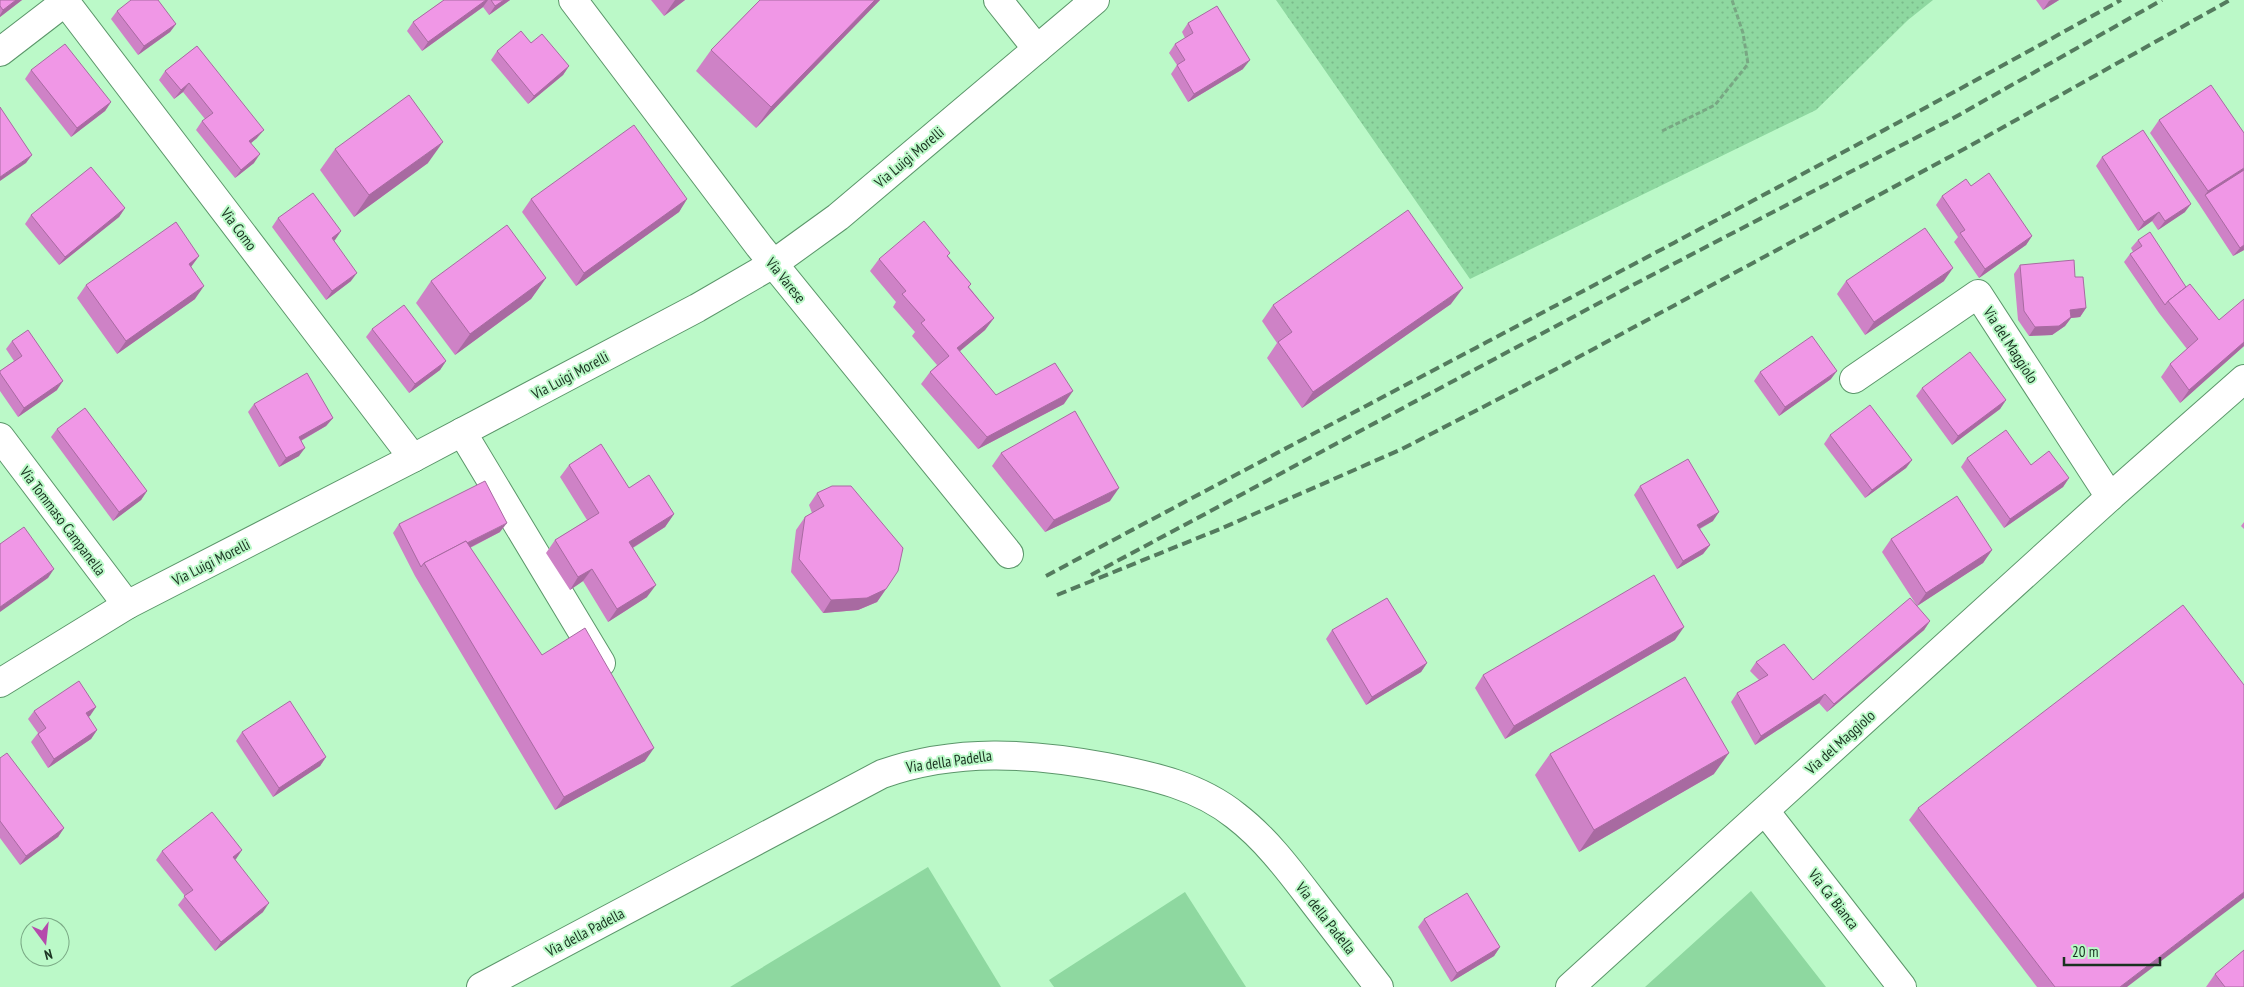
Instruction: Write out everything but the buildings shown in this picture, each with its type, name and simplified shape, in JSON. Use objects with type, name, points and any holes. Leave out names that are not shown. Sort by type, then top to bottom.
[{"type":"street","name":"Via Varese","points":[[573,0],[773,264],[1009,554]]},
{"type":"street","points":[[998,0],[1038,49]]},
{"type":"street","name":"Via Luigi Morelli","points":[[0,683],[127,606],[697,308],[773,264],[838,217],[1095,0]]},
{"type":"street","points":[[0,52],[65,1]]},
{"type":"street","name":"Via Como","points":[[65,1],[413,458]]},
{"type":"street","name":"Via del Maggiolo","points":[[1854,379],[1978,294],[2110,497]]},
{"type":"street","name":"Via del Maggiolo","points":[[1570,987],[2110,497],[2244,379]]},
{"type":"street","points":[[462,432],[612,680]]},
{"type":"street","name":"Via Tommaso Campanella","points":[[0,437],[127,606]]},
{"type":"street","name":"Via della Padella","points":[[481,987],[882,774],[932,761],[1002,755],[1045,757],[1122,770],[1192,789],[1218,802],[1238,817],[1272,850],[1379,987]]},
{"type":"street","name":"Via Ca' Bianca","points":[[1765,811],[1902,987]]},
{"type":"path","points":[[1662,131],[1715,105],[1748,64],[1743,33],[1732,0]]},
{"type":"green space","points":[[1276,0],[1933,0],[1908,20],[1816,110],[1470,279]]},
{"type":"green space","points":[[928,867],[1001,987],[730,987]]},
{"type":"green space","points":[[1751,891],[1826,987],[1645,987]]},
{"type":"green space","points":[[1185,892],[1246,987],[1054,987],[1049,980]]},
{"type":"railway","points":[[1046,576],[1854,147],[2121,0]]},
{"type":"railway","points":[[1091,575],[1629,287],[1950,120],[2162,0]]},
{"type":"railway","points":[[1057,595],[1220,529],[1402,449],[1562,366],[1966,148],[2230,0]]}]
